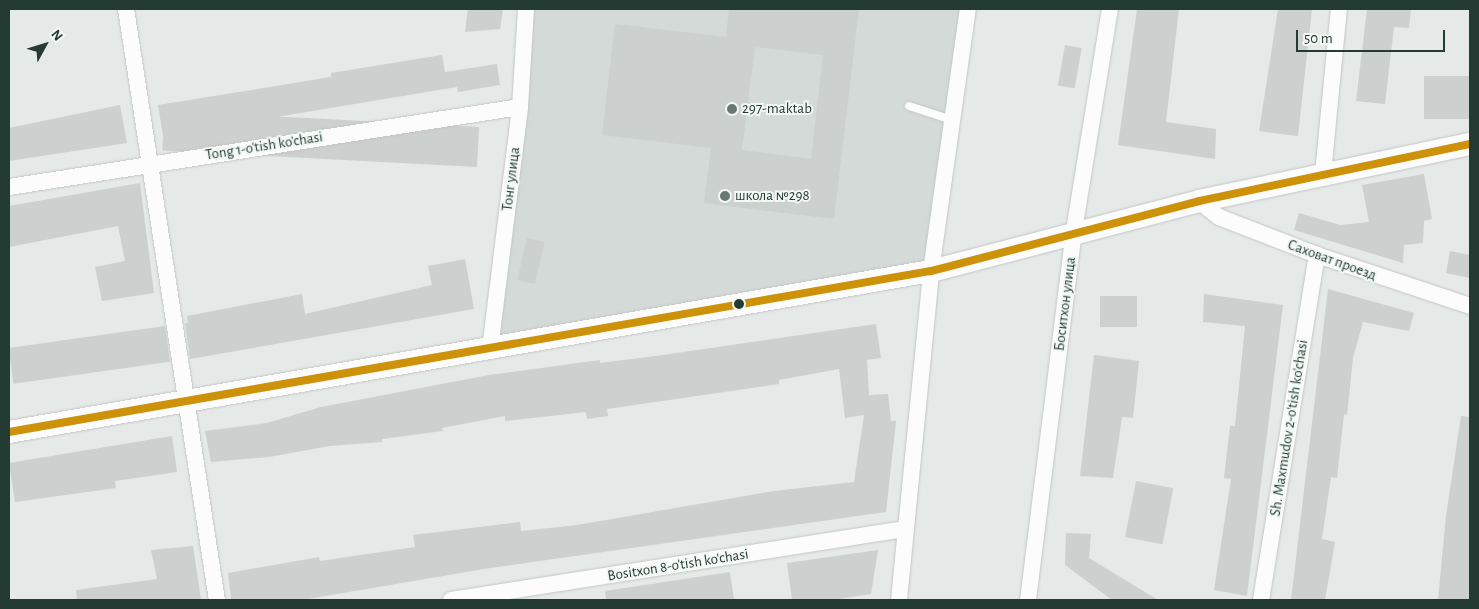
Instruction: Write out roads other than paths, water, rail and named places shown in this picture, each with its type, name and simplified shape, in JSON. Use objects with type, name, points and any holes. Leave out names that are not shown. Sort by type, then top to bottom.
[{"type":"street","points":[[126,9],[188,400],[217,600]]},
{"type":"street","name":"Тонг улица","points":[[490,349],[520,107],[526,9]]},
{"type":"street","points":[[899,600],[931,271],[968,9]]},
{"type":"street","name":"Боситхон улица","points":[[1028,600],[1073,237],[1110,9]]},
{"type":"street","points":[[1323,174],[1338,9]]},
{"type":"street","name":"Tong 1-o'tish ko'chasi","points":[[9,187],[150,163],[520,107]]},
{"type":"street","points":[[9,432],[931,271],[1073,237],[1199,201],[1470,144]]},
{"type":"street","name":"Саховат проезд","points":[[1199,201],[1219,217],[1317,255],[1470,306]]},
{"type":"street","name":"Sh. Maxmudov 2-o'tish ko'chasi","points":[[1261,600],[1317,255]]},
{"type":"street","name":"Bositxon 8-o'tish ko'chasi","points":[[451,600],[906,529]]},
{"type":"lane","points":[[909,106],[952,120]]},
{"type":"place","name":"297-maktab","points":[[732,109]]},
{"type":"place","name":"школа №298","points":[[725,196]]}]
